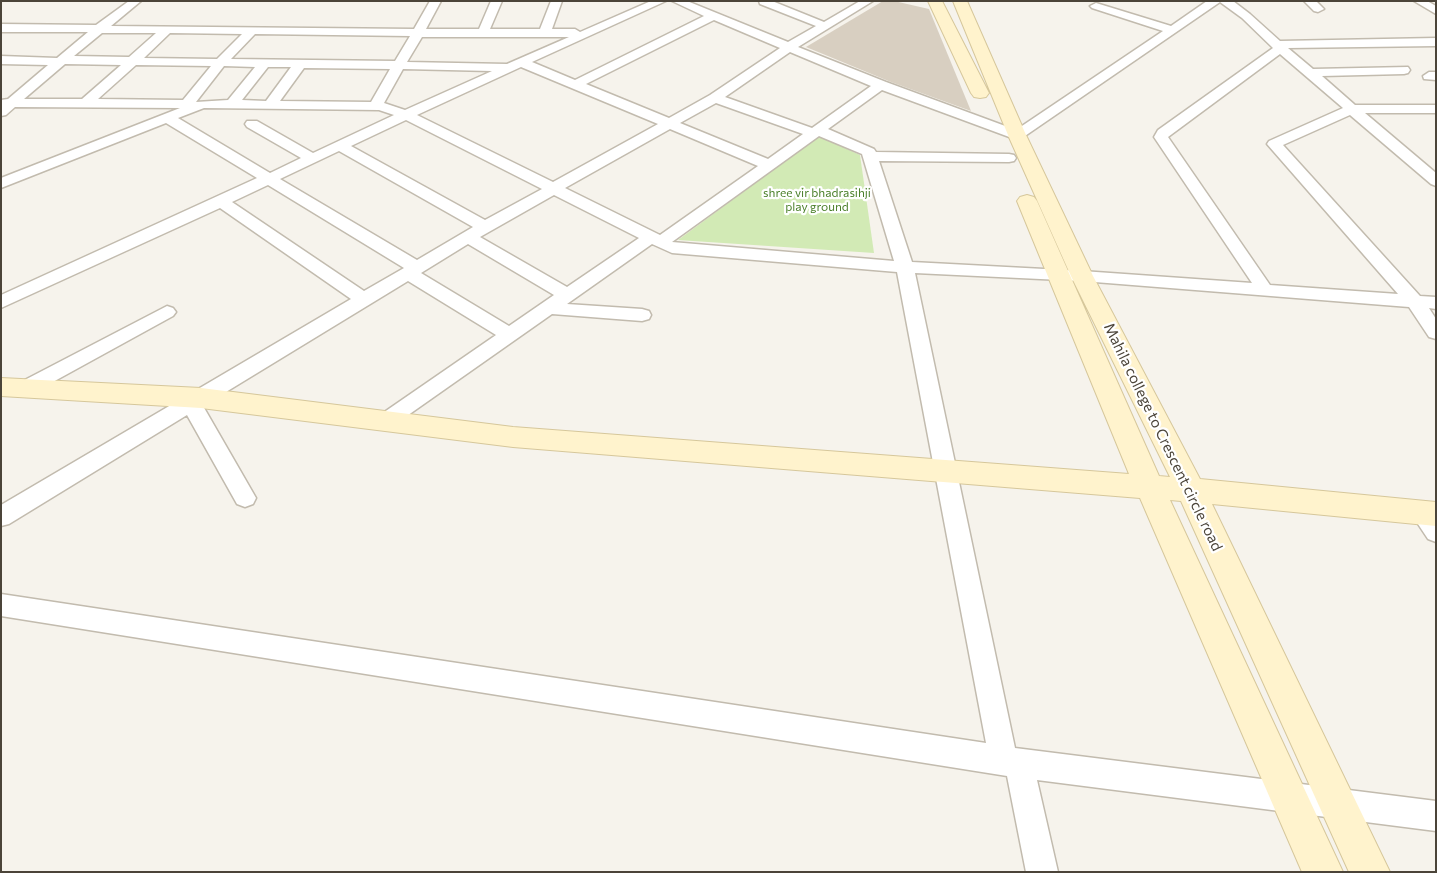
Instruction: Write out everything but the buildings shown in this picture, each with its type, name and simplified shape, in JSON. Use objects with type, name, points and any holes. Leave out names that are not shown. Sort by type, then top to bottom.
[{"type":"main road","points":[[935,1],[959,1]]},
{"type":"main road","name":"Mahila college to Crescent circle road","points":[[935,1],[1008,140],[1070,276],[1149,486],[1323,872]]},
{"type":"main road","name":"Mahila college to Crescent circle road","points":[[959,1],[1008,140]]},
{"type":"main road","name":"Mahila college to Crescent circle road","points":[[1070,276],[1191,490],[1370,872]]},
{"type":"main road","points":[[13,388],[196,401],[387,420],[513,437],[1149,486],[1431,519]]},
{"type":"street","points":[[5,106],[136,1]]},
{"type":"street","points":[[375,106],[436,1]]},
{"type":"street","points":[[483,33],[497,1]]},
{"type":"street","points":[[545,33],[557,1]]},
{"type":"street","points":[[1,302],[270,180],[585,33],[661,1]]},
{"type":"street","points":[[678,1],[1008,140]]},
{"type":"street","points":[[1,517],[485,227],[715,98],[789,47],[868,1]]},
{"type":"street","points":[[870,156],[1008,140],[1215,1]]},
{"type":"street","points":[[1225,1],[1246,16],[1279,47],[1436,181]]},
{"type":"street","points":[[1420,1],[1436,11]]},
{"type":"street","points":[[764,2],[826,26]]},
{"type":"street","points":[[1096,6],[1172,30]]},
{"type":"street","points":[[576,84],[714,16]]},
{"type":"street","points":[[1,28],[585,33]]},
{"type":"street","points":[[86,103],[167,30]]},
{"type":"street","points":[[1,183],[168,118],[194,104],[221,62],[253,30]]},
{"type":"street","points":[[231,105],[295,31]]},
{"type":"street","points":[[1265,290],[1161,137],[1163,133],[1279,47],[1436,42]]},
{"type":"street","points":[[1,60],[515,65],[576,84],[769,165]]},
{"type":"street","points":[[270,105],[301,63]]},
{"type":"street","points":[[1309,72],[1404,70]]},
{"type":"street","points":[[387,420],[548,308],[769,165],[881,85]]},
{"type":"street","points":[[715,98],[816,132],[868,152],[870,156],[905,267],[944,470],[1011,761],[1042,872]]},
{"type":"street","points":[[5,106],[86,103],[380,106],[407,115],[672,248],[905,267],[1070,276],[1436,304]]},
{"type":"street","points":[[1436,109],[1352,109],[1274,144],[1415,302],[1436,333]]},
{"type":"street","points":[[168,118],[270,180],[510,335]]},
{"type":"street","points":[[252,124],[313,159]]},
{"type":"street","points":[[340,146],[485,227]]},
{"type":"street","points":[[222,202],[363,299]]},
{"type":"street","points":[[468,237],[567,296]]},
{"type":"street","points":[[548,308],[642,315]]},
{"type":"street","points":[[13,388],[167,312]]},
{"type":"street","points":[[196,401],[245,498]]},
{"type":"street","points":[[1,605],[1011,761],[1436,816]]},
{"type":"green space","name":"shree vir bhadrasihji play ground","points":[[819,136],[860,155],[874,253],[678,240]]}]
